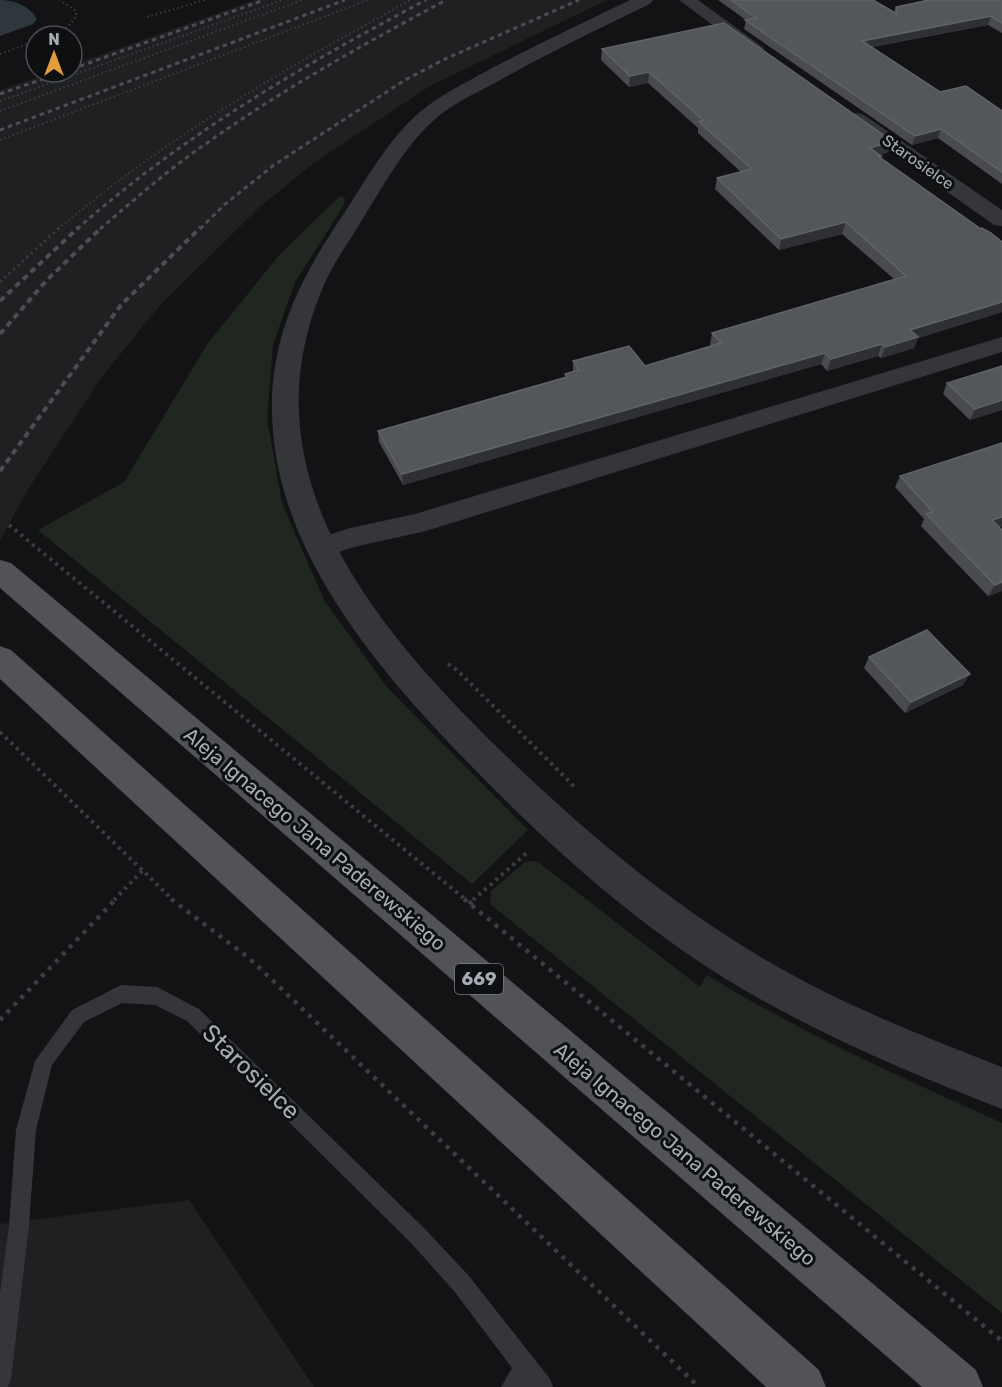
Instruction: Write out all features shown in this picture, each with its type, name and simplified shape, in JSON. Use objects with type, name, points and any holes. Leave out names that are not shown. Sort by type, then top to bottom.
[{"type":"main road","name":"Aleja Ignacego Jana Paderewskiego","points":[[0,571],[959,1387]]},
{"type":"main road","points":[[0,659],[802,1387]]},
{"type":"street","points":[[644,0],[509,66],[456,96],[424,119],[392,156],[330,253],[305,299],[287,380],[287,436],[296,485],[321,548],[367,625],[409,678],[467,740],[548,819],[629,890],[719,953],[832,1018],[1002,1089]]},
{"type":"street","points":[[687,0],[767,56]]},
{"type":"street","name":"Starosielce","points":[[843,109],[1002,220]]},
{"type":"street","points":[[321,548],[350,538],[416,524],[1002,344]]},
{"type":"lane","name":"Starosielce","points":[[0,1379],[19,1225],[26,1130],[44,1061],[78,1016],[121,994],[157,996],[193,1015],[392,1209],[451,1271],[525,1369],[542,1387]]},
{"type":"lane","points":[[512,1387],[525,1369]]},
{"type":"path","points":[[60,0],[76,11],[76,17],[70,24]]},
{"type":"path","points":[[147,17],[205,0]]},
{"type":"path","points":[[0,102],[283,0]]},
{"type":"path","points":[[0,111],[302,0]]},
{"type":"path","points":[[0,140],[368,0]]},
{"type":"path","points":[[0,282],[92,199],[190,127],[303,59],[411,0]]},
{"type":"path","points":[[0,54],[24,45]]},
{"type":"path","points":[[9,525],[1002,1341]]},
{"type":"path","points":[[439,660],[457,670],[572,784],[576,795]]},
{"type":"path","points":[[0,732],[165,894],[249,958],[699,1387]]},
{"type":"path","points":[[469,904],[536,845]]},
{"type":"path","points":[[0,1020],[143,870]]},
{"type":"shaded area","points":[[0,0],[21,5],[37,19],[33,24],[24,24],[24,27],[0,36]]},
{"type":"shaded area","points":[[255,0],[607,0],[430,86],[315,162],[261,206],[161,304],[101,378],[27,491],[0,541],[0,90],[24,82],[24,84],[84,84],[84,61]]},
{"type":"shaded area","points":[[340,196],[345,198],[344,205],[295,282],[273,345],[267,418],[282,503],[324,600],[386,686],[528,830],[472,884],[38,530],[124,482],[208,343],[280,254]]},
{"type":"shaded area","points":[[525,862],[538,862],[700,987],[707,975],[815,1035],[1002,1123],[1002,1313],[490,904],[491,891]]},
{"type":"shaded area","points":[[189,1200],[314,1387],[0,1387],[0,1224]]},
{"type":"building","points":[[731,0],[873,0],[897,14],[896,7],[929,0],[1002,0],[1002,23],[991,16],[862,41],[940,92],[966,86],[1002,111],[1002,172],[941,129],[915,136],[745,20],[756,18]]},
{"type":"building","points":[[724,23],[892,141],[870,148],[881,156],[878,156],[1002,242],[1002,302],[910,330],[918,337],[885,347],[882,344],[831,359],[825,353],[402,474],[378,431],[567,377],[565,374],[579,370],[573,361],[629,346],[645,366],[721,343],[712,333],[906,276],[846,222],[781,239],[717,178],[752,169],[699,122],[703,120],[649,72],[630,76],[602,49]]},
{"type":"building","points":[[1002,366],[1002,400],[975,409],[947,383]]},
{"type":"building","points":[[1002,443],[1002,517],[992,520],[1002,530],[1002,582],[995,585],[926,514],[933,512],[900,476]]},
{"type":"building","points":[[927,630],[970,674],[911,702],[869,657]]},
{"type":"railway","points":[[84,65],[264,0]]},
{"type":"railway","points":[[0,130],[345,0]]},
{"type":"railway","points":[[77,229],[159,163],[245,104],[334,50],[426,0]]},
{"type":"railway","points":[[100,229],[152,184],[236,123],[324,68],[446,0]]},
{"type":"railway","points":[[200,229],[224,205],[274,165],[405,80],[445,59],[579,0]]},
{"type":"railway","points":[[0,94],[29,84]]},
{"type":"railway","points":[[0,301],[79,227]]},
{"type":"railway","points":[[0,334],[47,280],[102,227]]},
{"type":"railway","points":[[0,471],[121,305],[201,227]]}]
